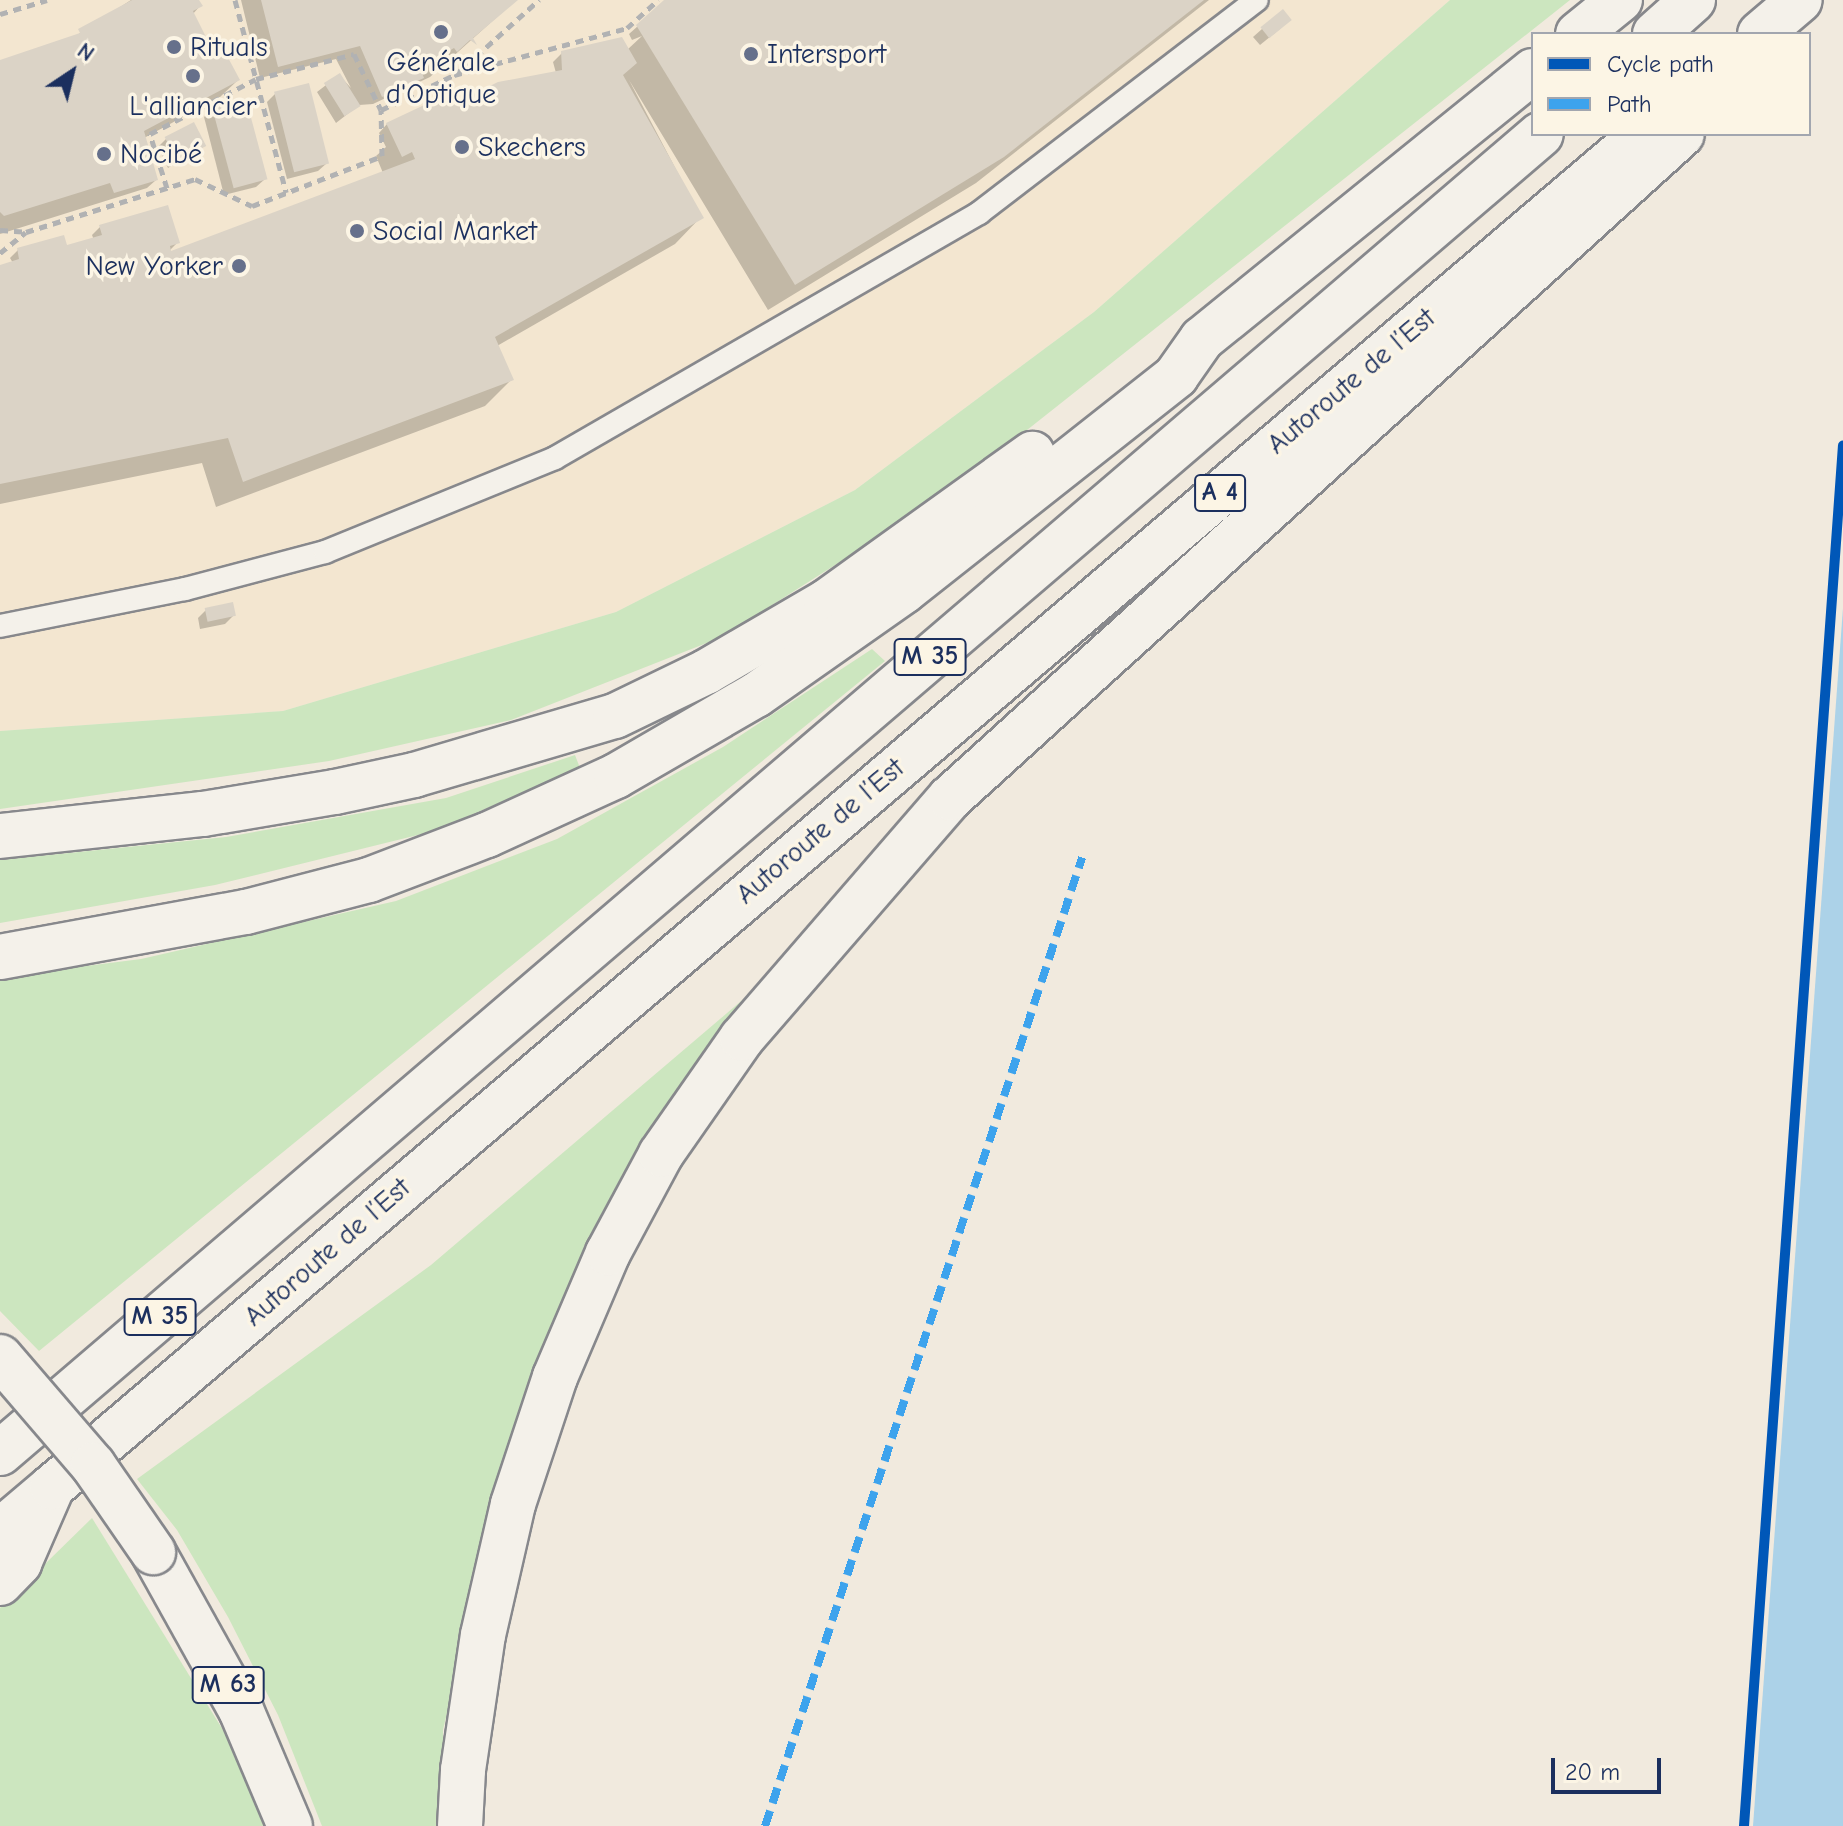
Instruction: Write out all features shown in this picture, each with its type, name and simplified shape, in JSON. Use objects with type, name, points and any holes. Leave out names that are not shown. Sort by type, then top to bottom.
[{"type":"main road","points":[[1580,32],[1620,0]]},
{"type":"main road","points":[[1657,32],[1693,0]]},
{"type":"main road","points":[[1762,32],[1800,0]]},
{"type":"main road","points":[[1782,32],[1813,0]]},
{"type":"main road","points":[[0,957],[246,912],[369,880],[487,835],[616,776],[756,695],[904,591],[1176,376],[1202,339],[1531,73]]},
{"type":"main road","name":"Autoroute de l’Est","points":[[0,1453],[1539,136]]},
{"type":"main road","name":"Autoroute de l’Est","points":[[0,1531],[795,851],[1641,136]]},
{"type":"main road","points":[[460,1826],[463,1770],[483,1635],[513,1504],[555,1377],[608,1253],[661,1154],[742,1038],[950,798],[1680,136]]},
{"type":"main road","points":[[0,836],[203,814],[335,792],[414,775],[615,716],[706,672],[826,602],[1164,354],[1202,339]]},
{"type":"main road","name":"M 63","points":[[0,1357],[93,1465],[153,1552],[241,1710],[290,1826]]},
{"type":"main road","points":[[0,1583],[19,1563],[52,1487]]},
{"type":"lane","points":[[0,626],[185,589],[325,552],[555,458],[979,213],[1257,0]]},
{"type":"path","points":[[0,14],[47,0]]},
{"type":"path","points":[[235,0],[286,193]]},
{"type":"path","points":[[454,75],[539,0]]},
{"type":"path","points":[[381,110],[454,75],[627,28],[658,0]]},
{"type":"path","points":[[0,253],[26,232],[167,188],[195,179],[252,206],[382,156],[381,110],[354,54],[256,79],[150,134],[167,188]]},
{"type":"path","points":[[0,230],[26,232]]},
{"type":"shaded area","points":[[0,0],[1450,0],[1094,312],[855,490],[616,612],[283,711],[0,731]]},
{"type":"green space","points":[[1450,0],[1570,0],[945,495],[722,637],[511,720],[329,761],[0,809],[0,731],[283,711],[616,612],[855,490],[1094,312]]},
{"type":"green space","points":[[872,649],[885,661],[39,1351],[0,1311],[0,977],[141,959],[396,901],[557,839],[723,747]]},
{"type":"green space","points":[[575,755],[580,768],[434,831],[215,885],[0,923],[0,860],[226,837],[446,798]]},
{"type":"green space","points":[[787,962],[648,1151],[480,1573],[443,1730],[443,1826],[322,1826],[278,1715],[228,1617],[177,1530],[137,1479],[431,1265]]},
{"type":"green space","points":[[92,1518],[257,1785],[269,1826],[0,1826],[0,1608]]},
{"type":"water","points":[[1843,608],[1843,1826],[1753,1826]]},
{"type":"building","points":[[132,0],[199,0],[203,6],[193,11],[208,41],[217,37],[240,80],[144,131],[158,180],[114,193],[110,183],[4,216],[0,212],[0,60],[80,33],[78,29]]},
{"type":"building","points":[[261,0],[518,0],[473,38],[477,45],[470,40],[457,52],[454,48],[420,68],[424,78],[382,97],[360,46],[278,67]]},
{"type":"building","points":[[664,0],[1204,0],[1004,157],[795,285],[636,25]]},
{"type":"building","points":[[1283,9],[1292,20],[1269,38],[1260,27]]},
{"type":"building","points":[[622,37],[637,63],[623,75],[704,218],[495,337],[514,380],[243,482],[228,438],[0,484],[0,265],[19,259],[17,248],[64,235],[67,245],[102,235],[99,225],[168,205],[180,243],[170,246],[171,251],[415,159],[412,152],[402,157],[386,123],[454,91],[459,101],[498,82],[562,70],[561,51]]},
{"type":"building","points":[[340,73],[361,106],[345,116],[324,83]]},
{"type":"building","points":[[309,83],[329,164],[294,172],[274,92]]},
{"type":"building","points":[[246,99],[267,179],[234,188],[212,108]]},
{"type":"building","points":[[194,122],[206,146],[177,161],[165,137]]},
{"type":"building","points":[[233,602],[236,616],[208,622],[205,608]]},
{"type":"marked path","points":[[765,1826],[1082,858]]},
{"type":"cycle path","points":[[1744,1826],[1843,446]]},
{"type":"place","name":"Générale d'Optique","points":[[441,32]]},
{"type":"place","name":"Rituals","points":[[174,47]]},
{"type":"place","name":"Intersport","points":[[751,54]]},
{"type":"place","name":"L'alliancier","points":[[193,76]]},
{"type":"place","name":"Skechers","points":[[462,147]]},
{"type":"place","name":"Nocibé","points":[[104,154]]},
{"type":"place","name":"Social Market","points":[[357,231]]},
{"type":"place","name":"New Yorker","points":[[239,266]]}]
